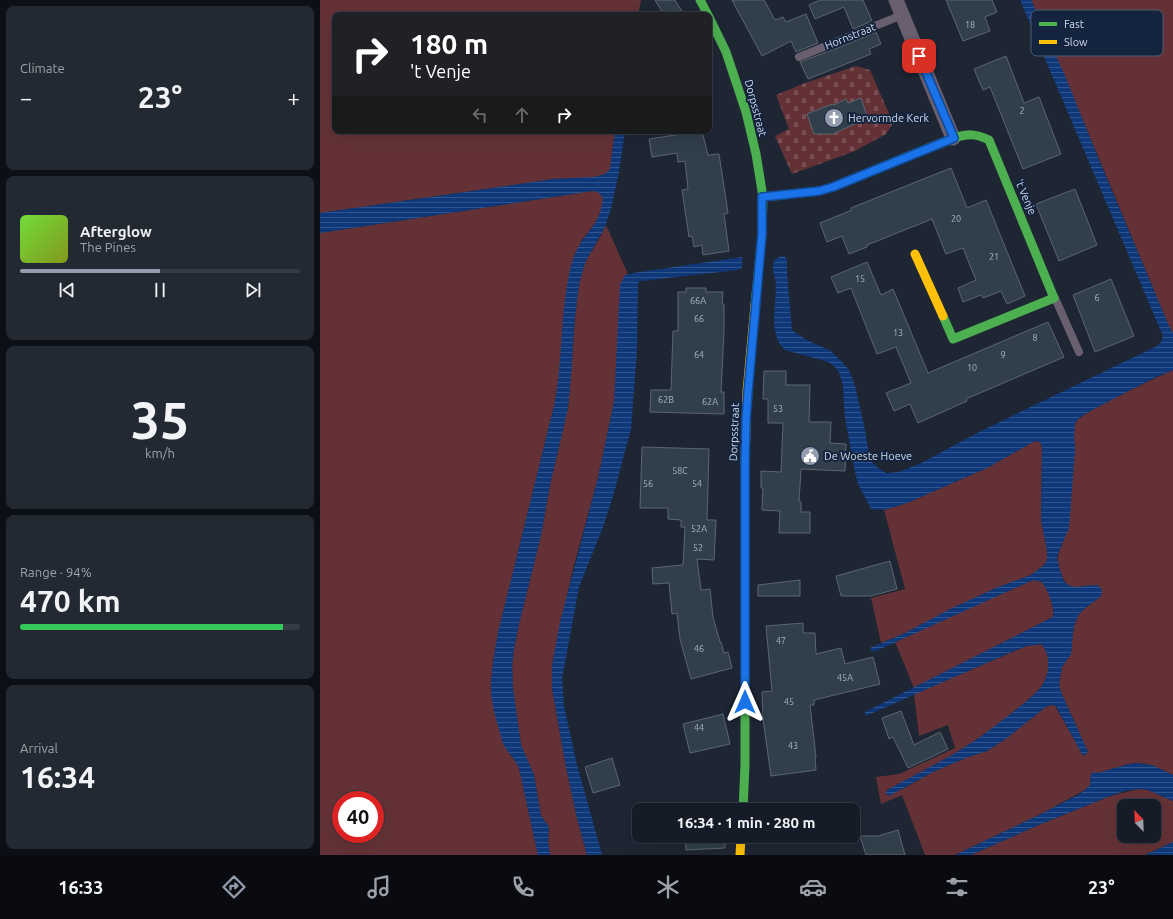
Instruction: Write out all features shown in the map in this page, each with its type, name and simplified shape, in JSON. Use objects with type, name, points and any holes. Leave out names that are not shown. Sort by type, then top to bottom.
[{"type":"street","name":"Dorpsstraat","points":[[700,0],[707,12]]},
{"type":"street","points":[[896,0],[954,138]]},
{"type":"street","name":"Dorpsstraat","points":[[712,22],[726,52],[746,112],[756,154],[762,197],[762,234],[748,392],[745,463],[745,765],[743,803]]},
{"type":"street","name":"'t Venje","points":[[762,197],[819,191],[833,187],[968,133],[980,136],[989,140],[1054,298]]},
{"type":"street","points":[[915,254],[953,339],[1054,298]]},
{"type":"street","points":[[740,855],[741,843]]},
{"type":"lane","name":"Hornstraat","points":[[799,57],[902,15]]},
{"type":"lane","points":[[1054,298],[1079,352]]},
{"type":"green space","points":[[320,0],[641,0],[639,12],[332,12],[332,134],[615,134],[610,169],[606,174],[594,177],[554,179],[320,213]]},
{"type":"green space","points":[[1031,0],[1173,0],[1173,333],[1055,56],[1163,56],[1163,10],[1035,10]]},
{"type":"green space","points":[[856,66],[870,70],[893,123],[886,134],[855,151],[792,174],[775,136],[789,129],[776,95],[805,83]]},
{"type":"green space","points":[[596,191],[602,196],[604,202],[594,224],[581,241],[555,402],[498,633],[493,661],[491,689],[511,756],[516,761],[519,768],[538,855],[320,855],[320,233]]},
{"type":"green space","points":[[606,225],[628,274],[625,275],[614,402],[598,478],[573,569],[553,659],[552,688],[566,767],[587,855],[550,855],[548,841],[549,829],[541,816],[534,775],[521,745],[513,689],[512,667],[514,648],[520,620],[541,535],[550,485],[568,408],[575,316],[579,285],[588,257]]},
{"type":"green space","points":[[1173,370],[1173,775],[1151,765],[1142,763],[1123,765],[1098,773],[1096,772],[1090,778],[1090,785],[1085,790],[1039,815],[955,855],[925,855],[902,795],[881,804],[876,777],[899,774],[955,748],[948,725],[919,736],[914,694],[1027,646],[1041,644],[1047,653],[1047,674],[1043,684],[1034,695],[990,730],[968,745],[887,790],[901,790],[933,772],[968,757],[987,751],[1007,738],[1047,706],[1055,706],[1083,755],[1088,752],[1061,692],[1059,684],[1062,667],[1071,654],[1073,632],[1079,614],[1100,597],[1089,585],[1074,587],[1067,584],[1062,576],[1058,562],[1075,450],[1074,429],[1076,422],[1091,411]]},
{"type":"green space","points":[[1035,441],[1040,442],[1042,447],[1041,520],[1047,550],[1047,560],[1044,565],[1031,575],[998,587],[905,633],[881,643],[871,598],[905,589],[884,510],[907,503],[987,468]]},
{"type":"green space","points":[[1033,580],[1042,582],[1047,589],[1052,604],[1053,617],[914,688],[895,642]]},
{"type":"green space","points":[[1138,789],[1148,790],[1173,801],[1173,842],[1145,855],[971,855],[1110,796]]},
{"type":"water","points":[[1020,0],[1031,0],[1035,10],[1031,10],[1031,26]]},
{"type":"water","points":[[1044,56],[1056,56],[1173,333],[1173,370],[1154,378],[1094,409],[1080,417],[1075,423],[1075,450],[1069,528],[1057,556],[1064,582],[1070,586],[1076,587],[1097,585],[1101,588],[1102,593],[1100,597],[1079,614],[1073,632],[1071,654],[1062,667],[1059,683],[1061,692],[1088,752],[1083,756],[1056,706],[1047,706],[1007,738],[987,751],[968,757],[933,772],[889,796],[887,795],[887,790],[952,755],[990,730],[1033,695],[1041,687],[1045,679],[1048,669],[1047,653],[1041,644],[1027,646],[865,715],[865,712],[1053,617],[1052,604],[1047,589],[1042,582],[1033,580],[876,651],[872,651],[870,648],[905,633],[950,609],[998,587],[1031,575],[1044,565],[1047,560],[1047,550],[1041,520],[1042,447],[1040,442],[1035,441],[987,468],[907,503],[884,510],[871,509],[858,484],[855,472],[845,418],[843,386],[839,372],[828,362],[785,350],[776,336],[774,320],[776,286],[773,270],[774,261],[779,257],[784,256],[787,259],[792,330],[809,341],[831,351],[849,370],[855,386],[869,454],[872,462],[886,473],[899,472],[921,463],[979,432],[1157,346],[1161,342],[1163,336]]},
{"type":"water","points":[[615,134],[625,134],[619,172],[611,209],[605,227],[584,266],[579,285],[575,316],[568,408],[550,485],[541,535],[520,620],[514,648],[512,667],[513,689],[521,745],[534,775],[541,816],[549,827],[548,841],[550,855],[538,855],[519,768],[503,744],[492,703],[491,689],[493,661],[498,633],[555,402],[558,385],[565,299],[571,266],[578,247],[593,226],[598,216],[603,198],[598,192],[592,191],[320,233],[320,213],[554,179],[594,177],[605,174],[610,169]]},
{"type":"water","points":[[742,257],[742,268],[737,270],[639,281],[638,284],[637,350],[631,429],[614,493],[603,527],[579,587],[562,679],[564,706],[577,765],[602,855],[587,855],[566,767],[552,688],[552,666],[560,622],[598,478],[614,402],[620,285],[625,275],[633,273]]},
{"type":"water","points":[[1137,763],[1152,765],[1173,775],[1173,801],[1148,790],[1138,789],[1125,791],[1041,824],[971,855],[955,855],[1078,795],[1090,785],[1091,774],[1094,772],[1098,773]]},
{"type":"water","points":[[1173,842],[1173,855],[1145,855]]},
{"type":"building","points":[[655,0],[675,0],[682,12],[662,12]]},
{"type":"building","points":[[732,0],[764,0],[775,20],[783,17],[786,22],[806,14],[818,43],[796,52],[791,41],[762,56]]},
{"type":"building","points":[[820,0],[863,0],[872,21],[853,29],[844,7],[815,19],[809,5]]},
{"type":"building","points":[[946,0],[992,0],[997,12],[985,17],[990,31],[963,41]]},
{"type":"building","points":[[876,32],[881,44],[869,49],[871,54],[808,79],[800,62]]},
{"type":"building","points":[[1006,56],[1024,103],[1039,97],[1061,154],[1023,169],[990,87],[983,90],[974,69]]},
{"type":"building","name":"Hervormde Kerk","points":[[861,98],[867,116],[854,120],[855,124],[833,134],[814,134],[807,114],[833,104],[834,105],[846,99],[848,103]]},
{"type":"building","points":[[682,134],[703,134],[708,155],[719,154],[728,213],[724,214],[729,251],[703,255],[702,245],[694,247],[692,236],[689,237],[682,190],[688,189],[685,161],[678,162],[677,153],[652,157],[649,139]]},
{"type":"building","points":[[951,168],[967,208],[986,200],[1025,296],[1007,304],[1001,291],[983,298],[981,295],[963,302],[958,288],[976,280],[963,248],[946,254],[932,219],[867,245],[867,247],[849,254],[842,236],[827,242],[820,223],[852,210],[851,208]]},
{"type":"building","points":[[1075,189],[1097,245],[1059,261],[1036,204]]},
{"type":"building","points":[[867,262],[881,295],[893,289],[928,373],[1048,322],[1064,357],[966,399],[967,401],[918,423],[910,404],[894,411],[886,393],[911,383],[896,347],[877,354],[851,288],[838,293],[831,277]]},
{"type":"building","points":[[1111,279],[1134,336],[1095,352],[1073,295]]},
{"type":"building","points":[[686,288],[706,288],[706,292],[723,292],[722,304],[724,304],[724,331],[721,392],[724,392],[724,414],[650,412],[651,390],[671,390],[673,331],[678,331],[678,292],[686,292]]},
{"type":"building","points":[[764,371],[786,371],[786,385],[810,385],[809,422],[831,422],[830,443],[846,444],[845,471],[801,469],[799,501],[801,502],[801,512],[810,512],[810,533],[779,533],[780,511],[762,510],[763,488],[761,488],[761,471],[781,472],[783,423],[768,423],[768,399],[763,399]]},
{"type":"building","points":[[642,447],[709,449],[707,520],[716,520],[714,560],[697,559],[701,590],[710,589],[713,617],[724,653],[728,652],[732,668],[691,679],[680,639],[677,613],[672,614],[669,583],[653,584],[652,568],[683,565],[685,527],[681,527],[681,520],[668,519],[668,508],[640,508]]},
{"type":"building","points":[[890,561],[897,589],[871,596],[841,596],[836,576]]},
{"type":"building","points":[[800,580],[800,596],[758,596],[758,585]]},
{"type":"building","points":[[803,623],[803,633],[815,633],[816,654],[841,648],[845,664],[873,657],[880,684],[814,700],[814,705],[810,705],[816,770],[771,776],[763,719],[762,692],[772,691],[766,626]]},
{"type":"building","points":[[901,711],[914,745],[940,732],[948,749],[908,768],[893,737],[889,739],[882,718]]},
{"type":"building","points":[[723,714],[730,744],[690,753],[683,724]]},
{"type":"building","points":[[612,758],[620,785],[593,793],[585,767]]},
{"type":"building","points":[[898,830],[905,855],[866,855],[860,836],[878,836]]},
{"type":"building","points":[[686,843],[725,843],[725,848],[686,850]]},
{"type":"traffic: fast","points":[[700,0],[706,12]]},
{"type":"traffic: fast","points":[[712,23],[726,52],[746,112],[756,154],[763,197],[762,235],[755,305]]},
{"type":"traffic: fast","points":[[763,197],[819,191],[833,187],[953,138],[975,135],[989,140],[1054,298],[953,339],[943,316]]},
{"type":"traffic: fast","points":[[743,803],[745,765],[745,577]]},
{"type":"traffic: slow","points":[[915,254],[943,316]]},
{"type":"traffic: slow","points":[[745,577],[745,463],[747,392],[755,305]]},
{"type":"traffic: slow","points":[[740,855],[741,843]]},
{"type":"place","name":"Hervormde Kerk","points":[[834,118]]},
{"type":"place","name":"De Woeste Hoeve","points":[[810,456]]},
{"type":"route","points":[[745,702],[746,420],[762,234],[762,197],[819,191],[833,187],[954,138],[919,56]]}]
